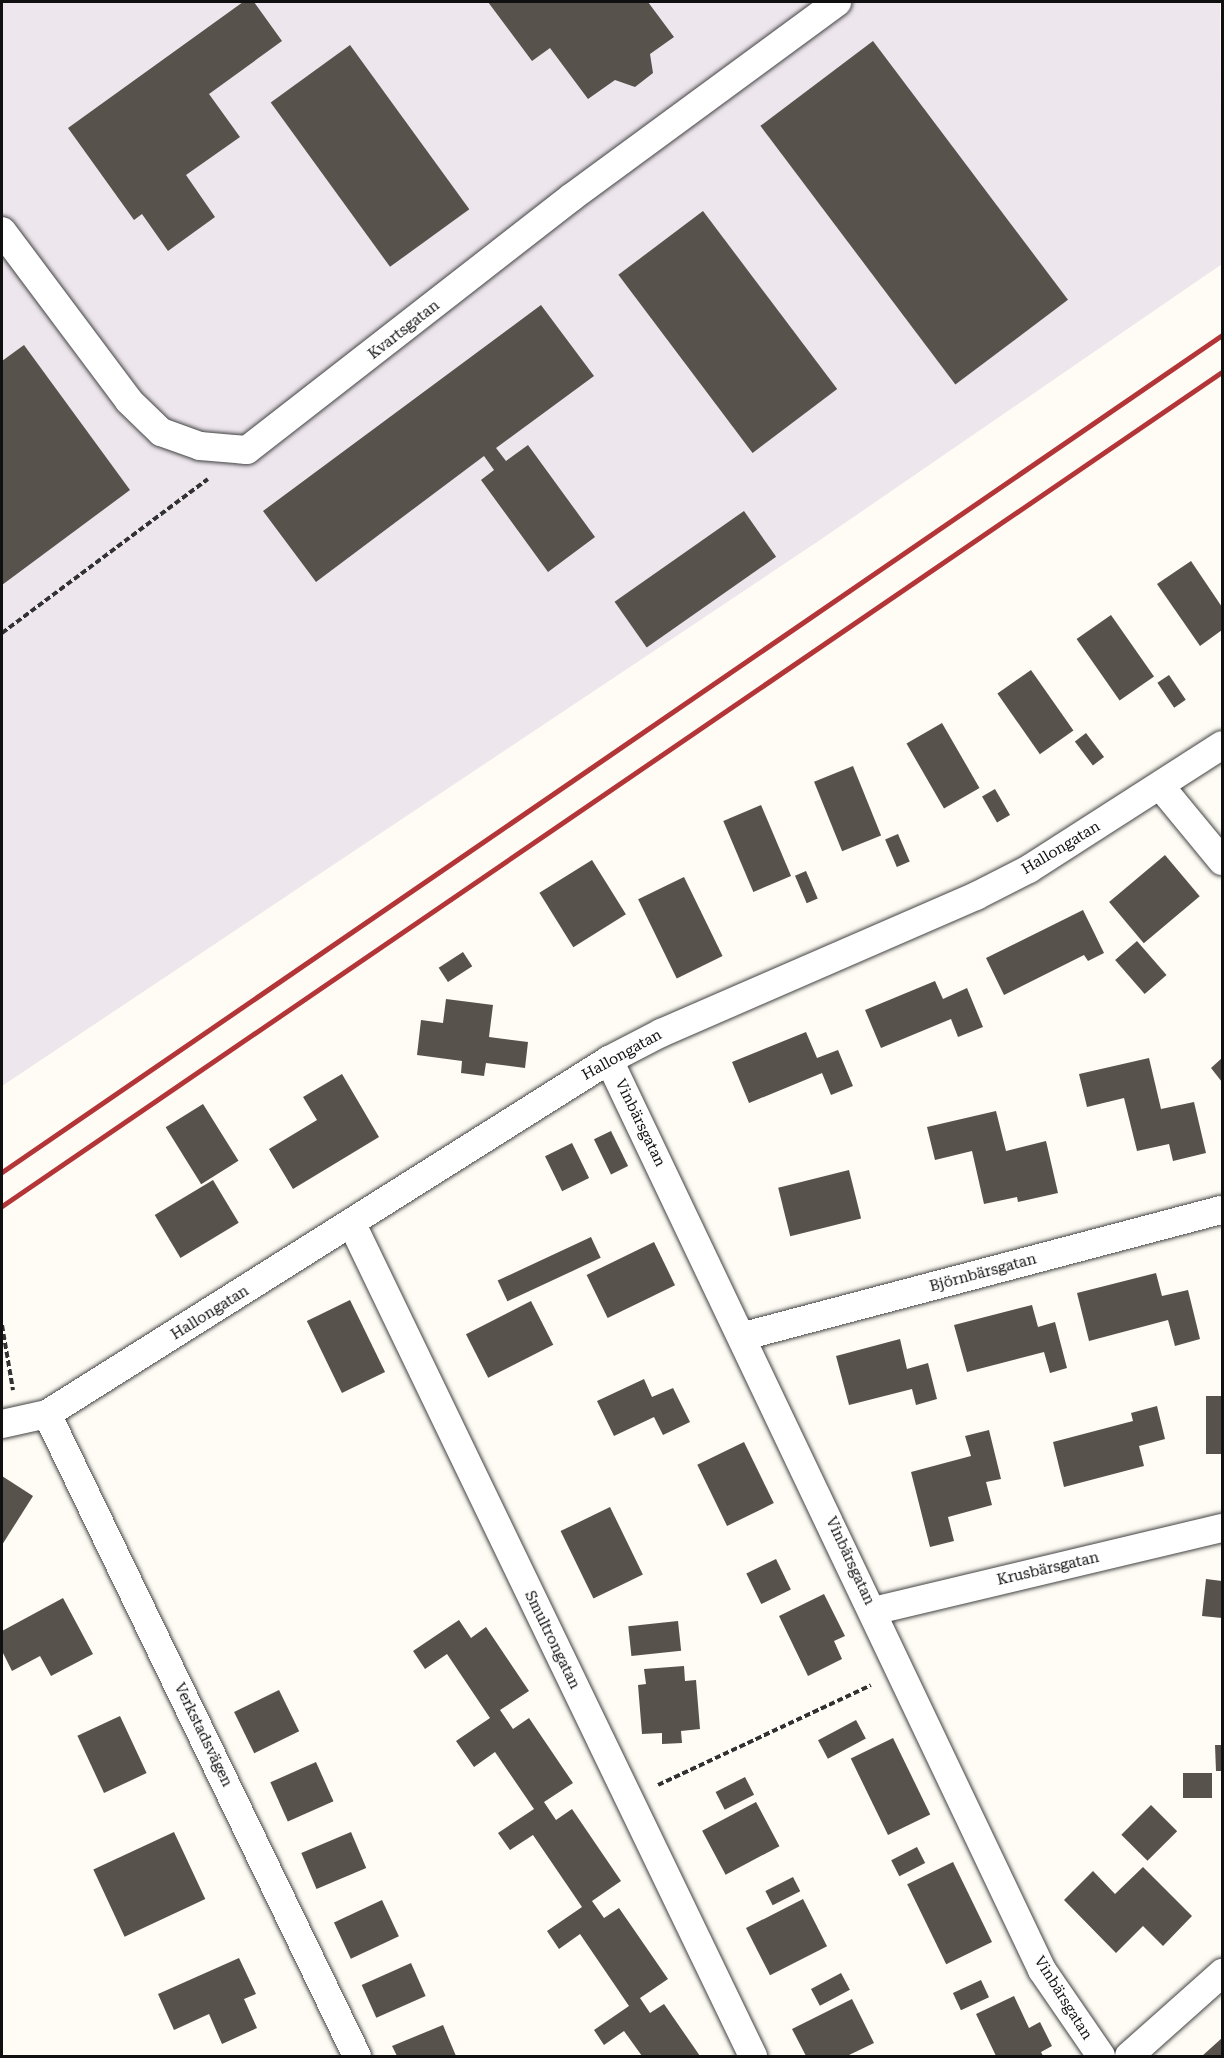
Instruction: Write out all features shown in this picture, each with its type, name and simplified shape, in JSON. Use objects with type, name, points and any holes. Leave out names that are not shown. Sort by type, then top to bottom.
[{"type":"street","name":"Kvartsgatan","points":[[247,450],[572,197],[837,2]]},
{"type":"street","points":[[2,231],[129,401],[161,432],[200,446],[247,450]]},
{"type":"street","name":"Hallongatan","points":[[47,1414],[609,1060],[661,1033],[976,896],[1029,869],[1161,787],[1222,745]]},
{"type":"street","points":[[1161,787],[1222,861]]},
{"type":"street","name":"Vinbärsgatan","points":[[609,1060],[744,1336],[1042,1970],[1101,2056]]},
{"type":"street","name":"Björnbärsgatan","points":[[744,1336],[1222,1210]]},
{"type":"street","name":"Smultrongatan","points":[[352,1224],[753,2056]]},
{"type":"street","points":[[10,1422],[47,1414]]},
{"type":"street","name":"Verkstadsvägen","points":[[47,1414],[357,2056]]},
{"type":"street","name":"Krusbärsgatan","points":[[873,1611],[1222,1528]]},
{"type":"street","points":[[1129,2056],[1222,1973]]},
{"type":"path","points":[[2,633],[247,450]]},
{"type":"path","points":[[2,1324],[10,1422]]},
{"type":"path","points":[[629,1799],[902,1670]]},
{"type":"shaded area","points":[[2,2],[1220,2],[1222,264],[820,540],[2,1086]]},
{"type":"building","points":[[243,2],[254,2],[282,41],[209,94],[240,137],[186,175],[215,217],[168,251],[142,214],[134,220],[68,128]]},
{"type":"building","points":[[488,2],[648,2],[674,37],[650,54],[653,73],[635,87],[615,80],[588,99],[550,48],[532,61]]},
{"type":"building","points":[[873,41],[1068,300],[955,385],[760,126]]},
{"type":"building","points":[[350,45],[469,209],[390,267],[271,103]]},
{"type":"building","points":[[703,211],[837,389],[753,453],[618,275]]},
{"type":"building","points":[[541,305],[594,376],[496,448],[506,461],[528,445],[595,537],[548,572],[481,480],[494,470],[484,456],[316,582],[263,511]]},
{"type":"building","points":[[24,345],[130,490],[2,585],[2,361]]},
{"type":"building","points":[[744,511],[776,557],[647,647],[615,602]]},
{"type":"building","points":[[1191,561],[1222,607],[1222,630],[1200,646],[1157,584]]},
{"type":"building","points":[[1111,615],[1154,676],[1120,701],[1077,639]]},
{"type":"building","points":[[1031,670],[1073,731],[1040,754],[997,694]]},
{"type":"building","points":[[1169,675],[1186,700],[1174,708],[1157,683]]},
{"type":"building","points":[[942,723],[980,788],[944,808],[906,744]]},
{"type":"building","points":[[1086,733],[1104,757],[1093,765],[1075,741]]},
{"type":"building","points":[[853,766],[881,836],[842,851],[814,782]]},
{"type":"building","points":[[995,789],[1010,815],[997,822],[982,797]]},
{"type":"building","points":[[761,805],[791,876],[753,892],[723,821]]},
{"type":"building","points":[[898,834],[910,862],[897,867],[885,839]]},
{"type":"building","points":[[1165,855],[1200,896],[1144,943],[1109,902]]},
{"type":"building","points":[[592,860],[626,914],[573,947],[539,893]]},
{"type":"building","points":[[806,871],[818,899],[807,903],[795,876]]},
{"type":"building","points":[[684,877],[723,956],[677,978],[638,899]]},
{"type":"building","points":[[1083,910],[1104,953],[1088,961],[1084,955],[1004,995],[986,958]]},
{"type":"building","points":[[1137,941],[1167,975],[1145,994],[1115,960]]},
{"type":"building","points":[[463,952],[472,966],[448,982],[439,968]]},
{"type":"building","points":[[935,981],[943,999],[967,988],[983,1027],[958,1037],[951,1019],[881,1048],[865,1010]]},
{"type":"building","points":[[446,999],[493,1005],[489,1037],[528,1042],[525,1068],[486,1063],[484,1076],[461,1073],[462,1061],[417,1055],[421,1020],[443,1023]]},
{"type":"building","points":[[806,1032],[817,1058],[838,1050],[853,1086],[831,1095],[822,1073],[749,1103],[732,1062]]},
{"type":"building","points":[[1149,1058],[1161,1109],[1194,1102],[1206,1153],[1173,1161],[1169,1144],[1137,1151],[1124,1098],[1087,1107],[1079,1074]]},
{"type":"building","points":[[1222,1058],[1222,1082],[1211,1068]]},
{"type":"building","points":[[342,1074],[379,1137],[293,1189],[269,1149],[317,1120],[303,1097]]},
{"type":"building","points":[[203,1104],[239,1161],[201,1184],[166,1127]]},
{"type":"building","points":[[996,1111],[1006,1151],[1046,1141],[1058,1193],[1018,1202],[1017,1197],[984,1204],[972,1151],[935,1160],[927,1127]]},
{"type":"building","points":[[611,1131],[628,1166],[611,1174],[594,1139]]},
{"type":"building","points":[[572,1143],[589,1178],[562,1191],[545,1156]]},
{"type":"building","points":[[849,1170],[861,1219],[790,1236],[778,1188]]},
{"type":"building","points":[[213,1180],[239,1223],[180,1258],[155,1215]]},
{"type":"building","points":[[591,1237],[601,1258],[507,1301],[498,1281]]},
{"type":"building","points":[[654,1242],[675,1285],[608,1318],[587,1275]]},
{"type":"building","points":[[1156,1273],[1162,1296],[1188,1290],[1200,1339],[1175,1346],[1168,1320],[1089,1341],[1077,1293]]},
{"type":"building","points":[[350,1300],[385,1372],[342,1393],[307,1321]]},
{"type":"building","points":[[531,1301],[553,1345],[488,1378],[466,1334]]},
{"type":"building","points":[[1032,1305],[1038,1327],[1055,1322],[1067,1368],[1050,1373],[1044,1352],[967,1372],[954,1325]]},
{"type":"building","points":[[900,1339],[907,1369],[928,1363],[937,1399],[916,1405],[912,1389],[849,1405],[836,1356]]},
{"type":"building","points":[[644,1379],[652,1397],[673,1388],[690,1422],[663,1435],[654,1417],[614,1436],[597,1401]]},
{"type":"building","points":[[1206,1396],[1222,1396],[1222,1454],[1206,1454]]},
{"type":"building","points":[[1157,1406],[1165,1439],[1139,1446],[1144,1466],[1064,1487],[1053,1442],[1133,1421],[1131,1413]]},
{"type":"building","points":[[989,1430],[1001,1479],[986,1482],[992,1505],[948,1517],[954,1541],[930,1547],[911,1472],[971,1456],[965,1436]]},
{"type":"building","points":[[744,1442],[774,1503],[727,1526],[697,1465]]},
{"type":"building","points":[[2,1476],[33,1496],[2,1545]]},
{"type":"building","points":[[610,1507],[643,1574],[593,1599],[561,1531]]},
{"type":"building","points":[[776,1559],[791,1590],[761,1604],[746,1573]]},
{"type":"building","points":[[1206,1579],[1222,1581],[1222,1618],[1202,1616]]},
{"type":"building","points":[[824,1594],[845,1636],[834,1641],[842,1659],[808,1676],[779,1616]]},
{"type":"building","points":[[63,1598],[93,1654],[51,1676],[40,1656],[12,1671],[2,1651],[2,1631]]},
{"type":"building","points":[[459,1620],[471,1638],[486,1627],[529,1691],[500,1710],[513,1729],[529,1718],[573,1783],[544,1802],[556,1820],[572,1809],[621,1881],[592,1901],[604,1918],[619,1908],[668,1979],[640,1998],[650,2013],[664,2004],[700,2056],[642,2056],[624,2031],[604,2045],[594,2030],[629,2006],[580,1934],[559,1949],[547,1931],[582,1907],[533,1835],[510,1850],[498,1833],[534,1809],[495,1752],[474,1767],[456,1741],[490,1718],[447,1654],[425,1669],[413,1651]]},
{"type":"building","points":[[678,1621],[681,1651],[631,1656],[628,1626]]},
{"type":"building","points":[[684,1666],[685,1681],[696,1680],[700,1729],[681,1731],[682,1743],[662,1744],[662,1733],[642,1734],[638,1685],[646,1684],[644,1669]]},
{"type":"building","points":[[279,1690],[299,1731],[254,1753],[234,1712]]},
{"type":"building","points":[[120,1716],[147,1773],[104,1793],[77,1736]]},
{"type":"building","points":[[856,1720],[866,1739],[828,1759],[818,1740]]},
{"type":"building","points":[[893,1738],[930,1814],[888,1835],[851,1759]]},
{"type":"building","points":[[1215,1745],[1222,1745],[1222,1771],[1216,1771]]},
{"type":"building","points":[[316,1762],[333,1801],[288,1822],[270,1782]]},
{"type":"building","points":[[1183,1773],[1212,1773],[1212,1798],[1183,1798]]},
{"type":"building","points":[[745,1777],[754,1795],[725,1810],[716,1792]]},
{"type":"building","points":[[756,1802],[779,1846],[726,1875],[702,1831]]},
{"type":"building","points":[[1151,1805],[1177,1831],[1147,1861],[1121,1835]]},
{"type":"building","points":[[174,1832],[205,1899],[125,1937],[93,1870]]},
{"type":"building","points":[[351,1832],[366,1868],[317,1889],[301,1853]]},
{"type":"building","points":[[917,1847],[925,1863],[899,1876],[891,1860]]},
{"type":"building","points":[[953,1862],[992,1942],[946,1964],[907,1884]]},
{"type":"building","points":[[1143,1867],[1192,1916],[1163,1946],[1143,1926],[1116,1953],[1064,1900],[1093,1871],[1115,1894]]},
{"type":"building","points":[[793,1877],[800,1891],[773,1905],[765,1891]]},
{"type":"building","points":[[803,1899],[827,1946],[770,1975],[746,1928]]},
{"type":"building","points":[[382,1900],[399,1936],[351,1959],[334,1922]]},
{"type":"building","points":[[239,1958],[256,1994],[244,1999],[257,2028],[222,2044],[209,2014],[174,2030],[158,1994]]},
{"type":"building","points":[[411,1963],[426,1996],[376,2018],[362,1985]]},
{"type":"building","points":[[841,1973],[850,1990],[820,2006],[811,1989]]},
{"type":"building","points":[[981,1980],[989,1997],[961,2010],[953,1993]]},
{"type":"building","points":[[1014,1996],[1029,2028],[1040,2022],[1052,2046],[1041,2052],[1043,2056],[996,2056],[976,2014]]},
{"type":"building","points":[[852,1999],[874,2043],[847,2056],[806,2056],[792,2029]]},
{"type":"building","points":[[443,2025],[456,2056],[397,2056],[392,2046]]},
{"type":"building","points":[[1222,2038],[1222,2056],[1202,2056]]},
{"type":"railway","points":[[2,1172],[1222,335]]},
{"type":"railway","points":[[2,1206],[1222,372]]}]
